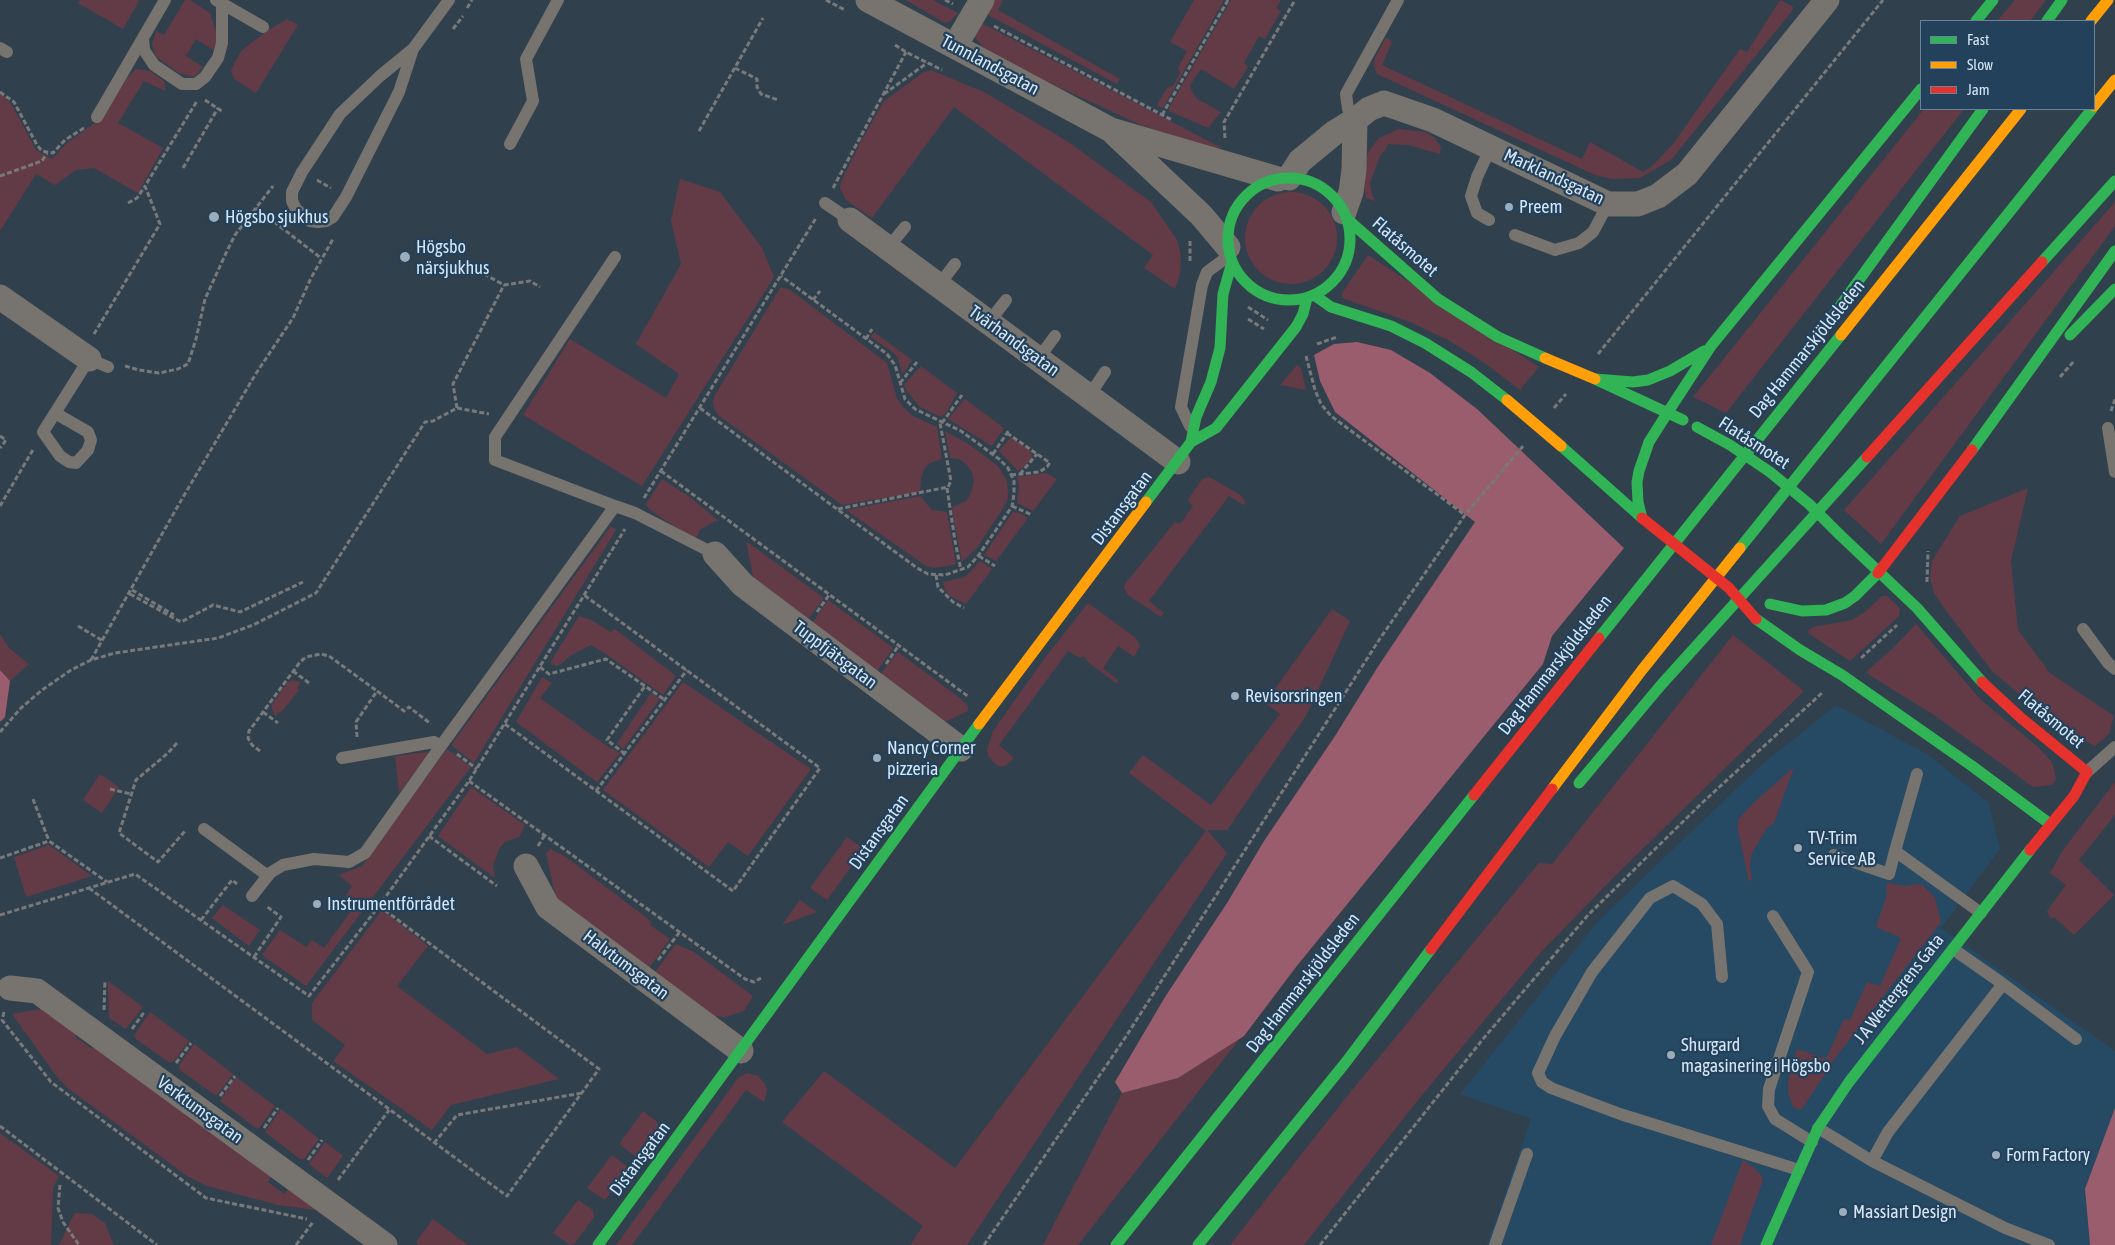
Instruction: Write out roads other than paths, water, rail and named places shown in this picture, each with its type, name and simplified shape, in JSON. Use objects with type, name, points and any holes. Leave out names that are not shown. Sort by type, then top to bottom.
[{"type":"main road","points":[[1977,20],[1993,0]]},
{"type":"main road","points":[[2048,20],[2062,0]]},
{"type":"main road","points":[[2092,20],[2108,0]]},
{"type":"main road","points":[[2095,105],[2115,80]]},
{"type":"main road","points":[[1638,510],[1637,482],[1642,457],[1668,412],[1711,346],[1920,90]]},
{"type":"main road","points":[[1821,332],[1982,110]]},
{"type":"main road","name":"Dag Hammarskjöldsleden","points":[[1116,1245],[2020,110]]},
{"type":"main road","points":[[1346,1062],[1642,670],[2091,110]]},
{"type":"main road","points":[[1284,178],[1253,190],[1239,203],[1228,229],[1230,255],[1238,274],[1246,284],[1263,294],[1281,300],[1311,297],[1331,307],[1391,326],[1425,343],[1471,372],[1507,400],[1729,588],[1756,619],[1800,650],[1842,675],[1972,766],[2050,824]]},
{"type":"main road","name":"Flatåsmotet","points":[[1284,178],[1306,180],[1321,187],[1334,198],[1346,216],[1438,299],[1498,337],[1595,379],[1615,385],[1730,445],[1770,472],[1809,504],[1878,573],[1917,608],[1980,680],[2021,718],[2087,772]]},
{"type":"main road","points":[[1572,791],[1667,678],[2115,181]]},
{"type":"main road","name":"Flatåsmotet","points":[[1311,297],[1336,279],[1346,264],[1351,237],[1346,216]]},
{"type":"main road","points":[[1729,588],[1762,601],[1802,611],[1826,610],[1846,603],[1855,596],[1878,573],[1988,430],[2115,251]]},
{"type":"main road","name":"Distansgatan","points":[[598,1245],[961,749],[1188,445],[1196,417],[1211,382],[1220,348],[1224,294],[1230,255]]},
{"type":"main road","points":[[2024,379],[2096,310],[2115,289]]},
{"type":"main road","name":"Distansgatan","points":[[1188,445],[1216,428],[1296,327],[1311,297]]},
{"type":"main road","points":[[1615,385],[1648,380],[1670,371],[1711,346]]},
{"type":"main road","points":[[1696,515],[1762,414]]},
{"type":"main road","name":"J A Wettergrens Gata","points":[[1766,1245],[1818,1128],[1849,1082],[2050,824],[2074,796],[2087,772]]},
{"type":"main road","points":[[1198,1245],[1346,1062],[1497,881]]},
{"type":"street","name":"Tunnlandsgatan","points":[[868,0],[1111,130],[1284,178]]},
{"type":"street","name":"Marklandsgatan","points":[[1284,178],[1300,161],[1334,133],[1369,109],[1384,103],[1433,120],[1608,204],[1638,204],[1658,196],[1687,174],[1827,0]]},
{"type":"street","points":[[955,46],[977,7]]},
{"type":"street","points":[[1346,216],[1352,192],[1355,120]]},
{"type":"street","name":"Tunnlandsgatan","points":[[1111,130],[1201,215],[1230,255]]},
{"type":"street","name":"Tvärhandsgatan","points":[[850,220],[1090,396],[1188,445]]},
{"type":"street","points":[[0,297],[94,361]]},
{"type":"street","name":"Tuppfjätsgatan","points":[[715,554],[743,585],[961,749]]},
{"type":"street","name":"Halvtumsgatan","points":[[526,866],[548,907],[741,1051]]},
{"type":"street","name":"Verktumsgatan","points":[[10,988],[37,991],[385,1245]]},
{"type":"lane","points":[[97,117],[165,0]]},
{"type":"lane","points":[[412,49],[398,92],[346,196],[333,216],[326,221],[310,221],[296,209],[292,201],[292,192],[302,172],[340,114],[412,49],[449,0]]},
{"type":"lane","points":[[510,144],[533,101],[526,59],[558,0]]},
{"type":"lane","points":[[1355,120],[1348,109],[1346,94],[1398,0]]},
{"type":"lane","points":[[143,38],[144,50],[154,65],[182,84],[196,84],[205,77],[218,58],[222,43],[219,2]]},
{"type":"lane","points":[[219,2],[262,28]]},
{"type":"lane","points":[[1489,220],[1477,213],[1471,196],[1477,177],[1491,147]]},
{"type":"lane","points":[[825,203],[850,220]]},
{"type":"lane","points":[[1515,235],[1554,250],[1578,242],[1593,232],[1608,204]]},
{"type":"lane","points":[[888,248],[905,227]]},
{"type":"lane","points":[[1188,445],[1181,407],[1197,307],[1207,272],[1230,255]]},
{"type":"lane","points":[[615,257],[495,437],[495,460],[635,513],[715,554]]},
{"type":"lane","points":[[939,285],[956,264]]},
{"type":"lane","points":[[989,322],[1006,300]]},
{"type":"lane","points":[[1038,359],[1055,336]]},
{"type":"lane","points":[[55,413],[88,432],[91,440],[88,450],[76,463],[69,462],[60,456],[43,432],[55,413],[94,361]]},
{"type":"lane","points":[[1090,396],[1105,372]]},
{"type":"lane","points":[[2108,428],[2115,472]]},
{"type":"lane","points":[[255,898],[268,876],[283,865],[314,859],[349,862],[365,853],[439,744],[615,506]]},
{"type":"lane","points":[[2084,629],[2108,663],[2115,669]]},
{"type":"lane","points":[[342,758],[439,744]]},
{"type":"lane","points":[[2087,772],[2115,747]]},
{"type":"lane","points":[[1834,855],[1889,874],[1916,774]]},
{"type":"lane","points":[[204,830],[268,876]]},
{"type":"lane","points":[[1895,851],[1981,912]]},
{"type":"lane","points":[[1722,977],[1717,924],[1702,904],[1673,886],[1650,898],[1592,972],[1555,1036],[1538,1074],[1542,1082],[1551,1088],[1611,1111],[1798,1170]]},
{"type":"lane","points":[[1773,916],[1808,972],[1769,1089],[1768,1106],[1775,1119],[1812,1142]]},
{"type":"lane","points":[[1953,949],[2076,1038]]},
{"type":"lane","points":[[1872,1161],[1888,1132],[2003,984]]},
{"type":"lane","points":[[1818,1128],[1872,1161],[2005,1228],[2050,1245]]},
{"type":"lane","points":[[1495,1245],[1527,1154]]},
{"type":"place","name":"Preem","points":[[1509,207]]},
{"type":"place","name":"Högsbo sjukhus","points":[[214,217]]},
{"type":"place","name":"Högsbo närsjukhus","points":[[405,257]]},
{"type":"place","name":"Revisorsringen","points":[[1235,696]]},
{"type":"place","name":"Nancy Corner pizzeria","points":[[877,758]]},
{"type":"place","name":"TV-Trim Service AB","points":[[1798,848]]},
{"type":"place","name":"Instrumentförrådet","points":[[317,904]]},
{"type":"place","name":"Shurgard magasinering i Högsbo","points":[[1671,1055]]},
{"type":"place","name":"Form Factory","points":[[1996,1155]]},
{"type":"place","name":"Massiart Design","points":[[1843,1212]]}]
